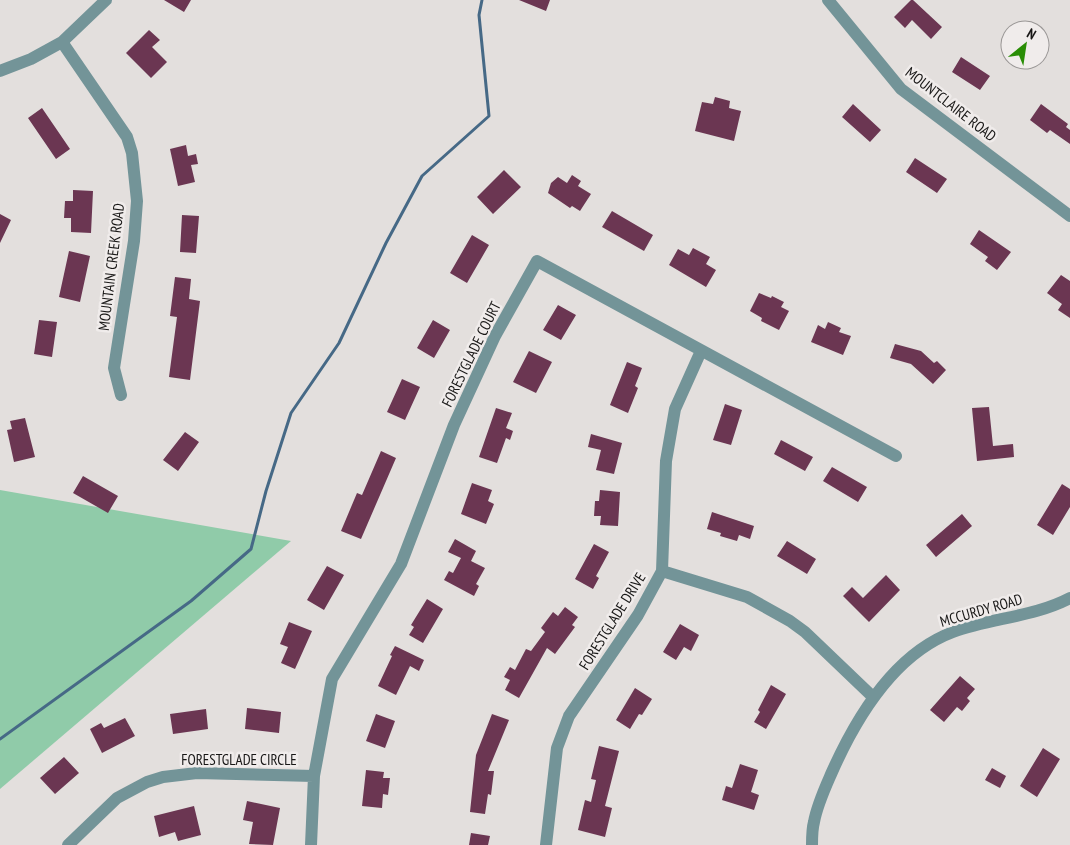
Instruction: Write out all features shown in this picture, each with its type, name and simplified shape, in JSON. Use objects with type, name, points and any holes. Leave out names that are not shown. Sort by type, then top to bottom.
[{"type":"street","points":[[0,71],[31,59],[62,42],[106,0]]},
{"type":"street","name":"MOUNTCLAIRE ROAD","points":[[828,0],[901,89],[1070,216]]},
{"type":"street","name":"MOUNTAIN CREEK ROAD","points":[[62,42],[127,137],[132,153],[137,201],[134,241],[114,368],[121,395]]},
{"type":"street","name":"FORESTGLADE COURT","points":[[311,845],[314,776],[332,679],[401,564],[454,424],[495,336],[537,260],[896,456]]},
{"type":"street","name":"FORESTGLADE DRIVE","points":[[546,845],[557,748],[562,732],[569,716],[638,615],[662,572],[666,461],[675,409],[701,351]]},
{"type":"street","points":[[662,572],[747,597],[790,621],[805,632],[873,697]]},
{"type":"street","name":"MCCURDY ROAD","points":[[812,845],[813,823],[827,783],[843,747],[873,697],[906,661],[931,643],[961,630],[1038,611],[1070,598]]},
{"type":"street","name":"FORESTGLADE CIRCLE","points":[[68,845],[117,798],[147,782],[163,777],[197,773],[314,776]]},
{"type":"green space","points":[[0,490],[291,541],[0,789]]},
{"type":"building","points":[[164,0],[191,0],[184,12]]},
{"type":"building","points":[[519,0],[550,0],[546,11]]},
{"type":"building","points":[[911,0],[942,27],[931,39],[912,20],[905,28],[894,17]]},
{"type":"building","points":[[149,30],[160,40],[152,47],[167,62],[151,78],[126,53]]},
{"type":"building","points":[[961,57],[990,76],[980,90],[952,72]]},
{"type":"building","points":[[715,97],[730,101],[729,108],[741,111],[734,141],[695,131],[702,102],[713,104]]},
{"type":"building","points":[[853,104],[881,130],[870,142],[842,117]]},
{"type":"building","points":[[1041,104],[1068,124],[1066,127],[1070,130],[1070,144],[1050,130],[1047,133],[1030,120]]},
{"type":"building","points":[[42,108],[70,149],[56,159],[28,118]]},
{"type":"building","points":[[186,145],[188,156],[196,154],[198,164],[191,165],[195,182],[178,186],[170,149]]},
{"type":"building","points":[[915,158],[947,179],[937,193],[906,172]]},
{"type":"building","points":[[504,170],[521,187],[493,214],[477,197]]},
{"type":"building","points":[[572,175],[581,181],[578,186],[591,194],[580,211],[572,206],[570,208],[548,193],[551,183],[558,177],[567,183]]},
{"type":"building","points":[[73,190],[93,191],[91,233],[71,232],[71,218],[64,218],[65,201],[73,201]]},
{"type":"building","points":[[612,211],[653,235],[644,251],[602,227]]},
{"type":"building","points":[[0,214],[11,220],[0,243]]},
{"type":"building","points":[[182,215],[199,216],[196,253],[180,252]]},
{"type":"building","points":[[979,230],[1011,252],[997,270],[985,261],[988,257],[970,244]]},
{"type":"building","points":[[472,235],[489,245],[467,283],[450,273]]},
{"type":"building","points":[[693,248],[710,257],[706,264],[716,270],[706,287],[669,265],[678,249],[689,255]]},
{"type":"building","points":[[69,251],[90,256],[80,302],[59,297]]},
{"type":"building","points":[[1061,275],[1070,281],[1070,318],[1058,310],[1062,304],[1047,293]]},
{"type":"building","points":[[175,277],[191,279],[189,299],[200,301],[190,380],[169,377],[177,317],[170,316]]},
{"type":"building","points":[[759,293],[771,298],[772,296],[784,302],[781,307],[789,311],[779,330],[761,321],[762,318],[750,311]]},
{"type":"building","points":[[558,305],[576,315],[561,340],[543,330]]},
{"type":"building","points":[[39,320],[57,322],[52,357],[34,354]]},
{"type":"building","points":[[433,320],[450,330],[434,358],[417,348]]},
{"type":"building","points":[[828,322],[841,328],[839,332],[851,336],[843,355],[811,342],[818,325],[825,329]]},
{"type":"building","points":[[895,344],[921,351],[934,363],[937,361],[946,370],[933,384],[911,364],[890,358]]},
{"type":"building","points":[[529,351],[552,362],[536,393],[513,382]]},
{"type":"building","points":[[627,362],[642,368],[635,386],[638,388],[628,413],[610,405]]},
{"type":"building","points":[[402,379],[420,387],[405,420],[387,412]]},
{"type":"building","points":[[725,404],[742,410],[731,445],[713,440]]},
{"type":"building","points":[[989,407],[993,446],[1013,444],[1014,457],[977,461],[972,408]]},
{"type":"building","points":[[496,408],[512,413],[506,428],[513,431],[510,440],[506,438],[497,463],[479,457]]},
{"type":"building","points":[[25,418],[35,457],[14,462],[7,430],[12,429],[10,421]]},
{"type":"building","points":[[185,432],[199,442],[178,471],[163,460]]},
{"type":"building","points":[[591,434],[622,443],[614,474],[596,470],[601,450],[588,447]]},
{"type":"building","points":[[781,440],[813,457],[805,471],[774,454]]},
{"type":"building","points":[[381,451],[396,458],[361,539],[341,531],[357,493],[362,495]]},
{"type":"building","points":[[832,467],[867,487],[858,502],[823,481]]},
{"type":"building","points":[[83,476],[118,496],[108,513],[73,493]]},
{"type":"building","points":[[472,483],[492,490],[488,501],[494,504],[486,524],[461,514]]},
{"type":"building","points":[[1062,484],[1070,489],[1070,507],[1053,535],[1037,525]]},
{"type":"building","points":[[600,490],[620,492],[618,526],[600,525],[601,516],[594,516],[595,501],[599,501]]},
{"type":"building","points":[[712,512],[754,526],[750,539],[739,535],[737,541],[720,536],[721,533],[707,529]]},
{"type":"building","points":[[962,514],[972,526],[936,557],[926,545]]},
{"type":"building","points":[[455,539],[476,551],[471,561],[485,568],[476,584],[479,586],[474,596],[444,580],[449,571],[453,573],[461,558],[448,552]]},
{"type":"building","points":[[787,541],[816,559],[807,574],[777,556]]},
{"type":"building","points":[[594,544],[609,552],[596,576],[599,578],[593,589],[575,579]]},
{"type":"building","points":[[327,566],[344,575],[324,610],[307,600]]},
{"type":"building","points":[[886,575],[900,590],[869,622],[843,596],[852,587],[863,598]]},
{"type":"building","points":[[427,599],[443,609],[423,643],[409,635],[414,627],[411,625]]},
{"type":"building","points":[[565,607],[578,617],[572,625],[575,627],[555,654],[547,648],[519,698],[505,690],[510,680],[504,677],[510,667],[515,670],[526,649],[531,651],[545,632],[541,628],[553,612],[558,616]]},
{"type":"building","points":[[289,622],[312,631],[295,669],[281,663],[288,647],[280,644]]},
{"type":"building","points":[[680,624],[699,635],[691,651],[684,647],[676,660],[663,652]]},
{"type":"building","points":[[395,646],[424,660],[419,671],[410,666],[396,695],[378,686]]},
{"type":"building","points":[[960,676],[975,689],[967,698],[970,701],[962,711],[957,707],[944,722],[930,710]]},
{"type":"building","points":[[771,685],[786,694],[766,729],[754,722]]},
{"type":"building","points":[[635,688],[652,699],[642,715],[639,714],[630,729],[616,720]]},
{"type":"building","points":[[247,708],[281,712],[279,733],[245,729]]},
{"type":"building","points":[[206,709],[208,729],[173,734],[170,714]]},
{"type":"building","points":[[376,714],[395,721],[385,748],[366,741]]},
{"type":"building","points":[[492,714],[509,720],[488,771],[494,771],[491,795],[488,794],[485,814],[470,812],[476,755]]},
{"type":"building","points":[[125,718],[135,736],[102,753],[90,729],[101,723],[104,728]]},
{"type":"building","points":[[599,746],[619,751],[605,806],[612,808],[605,837],[578,830],[585,800],[591,802],[596,780],[591,779]]},
{"type":"building","points":[[1043,748],[1060,759],[1037,797],[1020,786]]},
{"type":"building","points":[[64,757],[79,773],[55,794],[40,778]]},
{"type":"building","points":[[740,764],[758,770],[751,792],[759,795],[754,810],[722,800],[726,786],[732,788]]},
{"type":"building","points":[[992,768],[1006,776],[1000,788],[985,780]]},
{"type":"building","points":[[366,770],[384,772],[383,778],[390,778],[388,795],[383,794],[382,808],[362,806]]},
{"type":"building","points":[[247,801],[280,808],[273,845],[249,844],[253,822],[243,820]]},
{"type":"building","points":[[194,806],[201,835],[178,841],[175,832],[159,837],[154,816]]},
{"type":"building","points":[[471,833],[490,836],[488,845],[469,845]]},
{"type":"waterway","points":[[0,739],[191,601],[251,549],[266,491],[291,413],[339,343],[386,243],[422,176],[489,116],[479,15],[482,0]]}]
